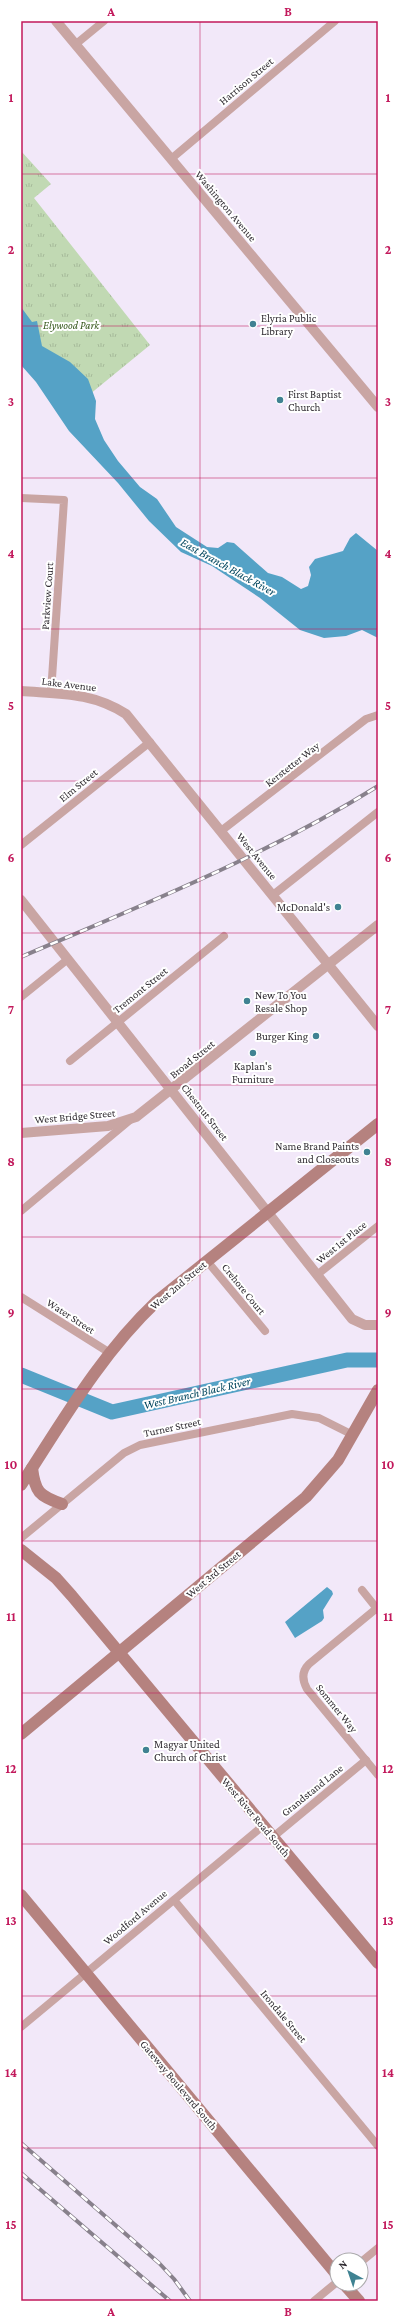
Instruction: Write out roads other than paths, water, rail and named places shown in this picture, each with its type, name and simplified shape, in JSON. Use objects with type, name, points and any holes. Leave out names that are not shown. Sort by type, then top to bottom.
[{"type":"main road","name":"West 2nd Street","points":[[21,1485],[91,1380],[136,1320],[268,1211],[378,1124]]},
{"type":"main road","name":"West 3rd Street","points":[[21,1734],[298,1504],[324,1477],[353,1435],[378,1390]]},
{"type":"main road","points":[[32,1468],[38,1492],[46,1499],[62,1504]]},
{"type":"main road","name":"West River Road South","points":[[21,1550],[56,1578],[378,1963]]},
{"type":"main road","name":"Gateway Boulevard South","points":[[21,1895],[329,2265]]},
{"type":"main road","points":[[351,2292],[359,2301]]},
{"type":"street","name":"Washington Avenue","points":[[56,21],[378,406]]},
{"type":"street","points":[[76,44],[104,21]]},
{"type":"street","name":"Harrison Street","points":[[171,159],[335,21]]},
{"type":"street","name":"Parkview Court","points":[[21,498],[64,500],[52,693]]},
{"type":"street","name":"Lake Avenue","points":[[21,691],[93,698],[113,705]]},
{"type":"street","name":"West Avenue","points":[[113,705],[126,714],[150,742],[378,1026]]},
{"type":"street","name":"Kerstetter Way","points":[[221,831],[366,719],[378,716]]},
{"type":"street","name":"Elm Street","points":[[21,845],[150,742]]},
{"type":"street","points":[[273,895],[378,812]]},
{"type":"street","name":"Chestnut Street","points":[[21,900],[355,1321],[365,1325],[378,1324]]},
{"type":"street","name":"Broad Street","points":[[21,1211],[131,1120],[144,1113],[378,925]]},
{"type":"street","name":"Tremont Street","points":[[70,1061],[224,936]]},
{"type":"street","points":[[21,997],[68,959]]},
{"type":"street","name":"West Bridge Street","points":[[21,1132],[108,1126],[131,1120]]},
{"type":"street","name":"West 1st Place","points":[[318,1274],[378,1226]]},
{"type":"street","name":"Crehore Court","points":[[207,1261],[265,1331]]},
{"type":"street","name":"Water Street","points":[[21,1297],[110,1353]]},
{"type":"street","name":"Turner Street","points":[[21,1538],[124,1453],[140,1445],[292,1414],[319,1418],[353,1435]]},
{"type":"street","points":[[362,1590],[377,1609]]},
{"type":"street","name":"Sommer Way","points":[[377,1609],[309,1664],[303,1673],[304,1684],[307,1689],[378,1775]]},
{"type":"street","name":"Grandstand Lane","points":[[273,1837],[366,1760]]},
{"type":"street","name":"Woodford Avenue","points":[[21,2027],[264,1826]]},
{"type":"street","name":"Irondale Street","points":[[174,1900],[378,2146]]},
{"type":"street","points":[[369,2255],[378,2248]]},
{"type":"street","points":[[314,2301],[329,2289]]},
{"type":"water","name":"East Branch Black River","points":[[21,307],[32,322],[37,321],[42,346],[70,362],[88,379],[96,401],[95,419],[104,440],[118,461],[140,487],[157,499],[176,527],[207,547],[218,548],[227,542],[234,543],[268,573],[282,577],[301,589],[308,586],[311,575],[309,567],[315,559],[343,551],[350,538],[356,533],[378,551],[378,638],[362,630],[346,636],[324,638],[300,630],[260,598],[212,566],[181,552],[149,521],[118,483],[69,431],[36,382],[21,365]]},
{"type":"water","points":[[327,1587],[333,1594],[323,1610],[324,1618],[322,1621],[295,1638],[285,1622]]},
{"type":"waterway","name":"West Branch Black River","points":[[21,1375],[112,1412],[347,1360],[378,1360]]},
{"type":"railway","points":[[21,957],[158,898],[248,857],[292,835],[378,786]]},
{"type":"railway","points":[[21,2143],[159,2263],[174,2279],[190,2301]]},
{"type":"railway","points":[[21,2173],[170,2301]]},
{"type":"place","name":"Elyria Public Library","points":[[253,324]]},
{"type":"place","name":"First Baptist Church","points":[[280,400]]},
{"type":"place","name":"McDonald's","points":[[338,907]]},
{"type":"place","name":"New To You Resale Shop","points":[[247,1001]]},
{"type":"place","name":"Burger King","points":[[316,1036]]},
{"type":"place","name":"Kaplan's Furniture","points":[[253,1053]]},
{"type":"place","name":"Name Brand Paints and Closeouts","points":[[367,1152]]},
{"type":"place","name":"Magyar United Church of Christ","points":[[146,1750]]},
{"type":"park label","name":"Elywood Park","points":[[71,325]]}]
